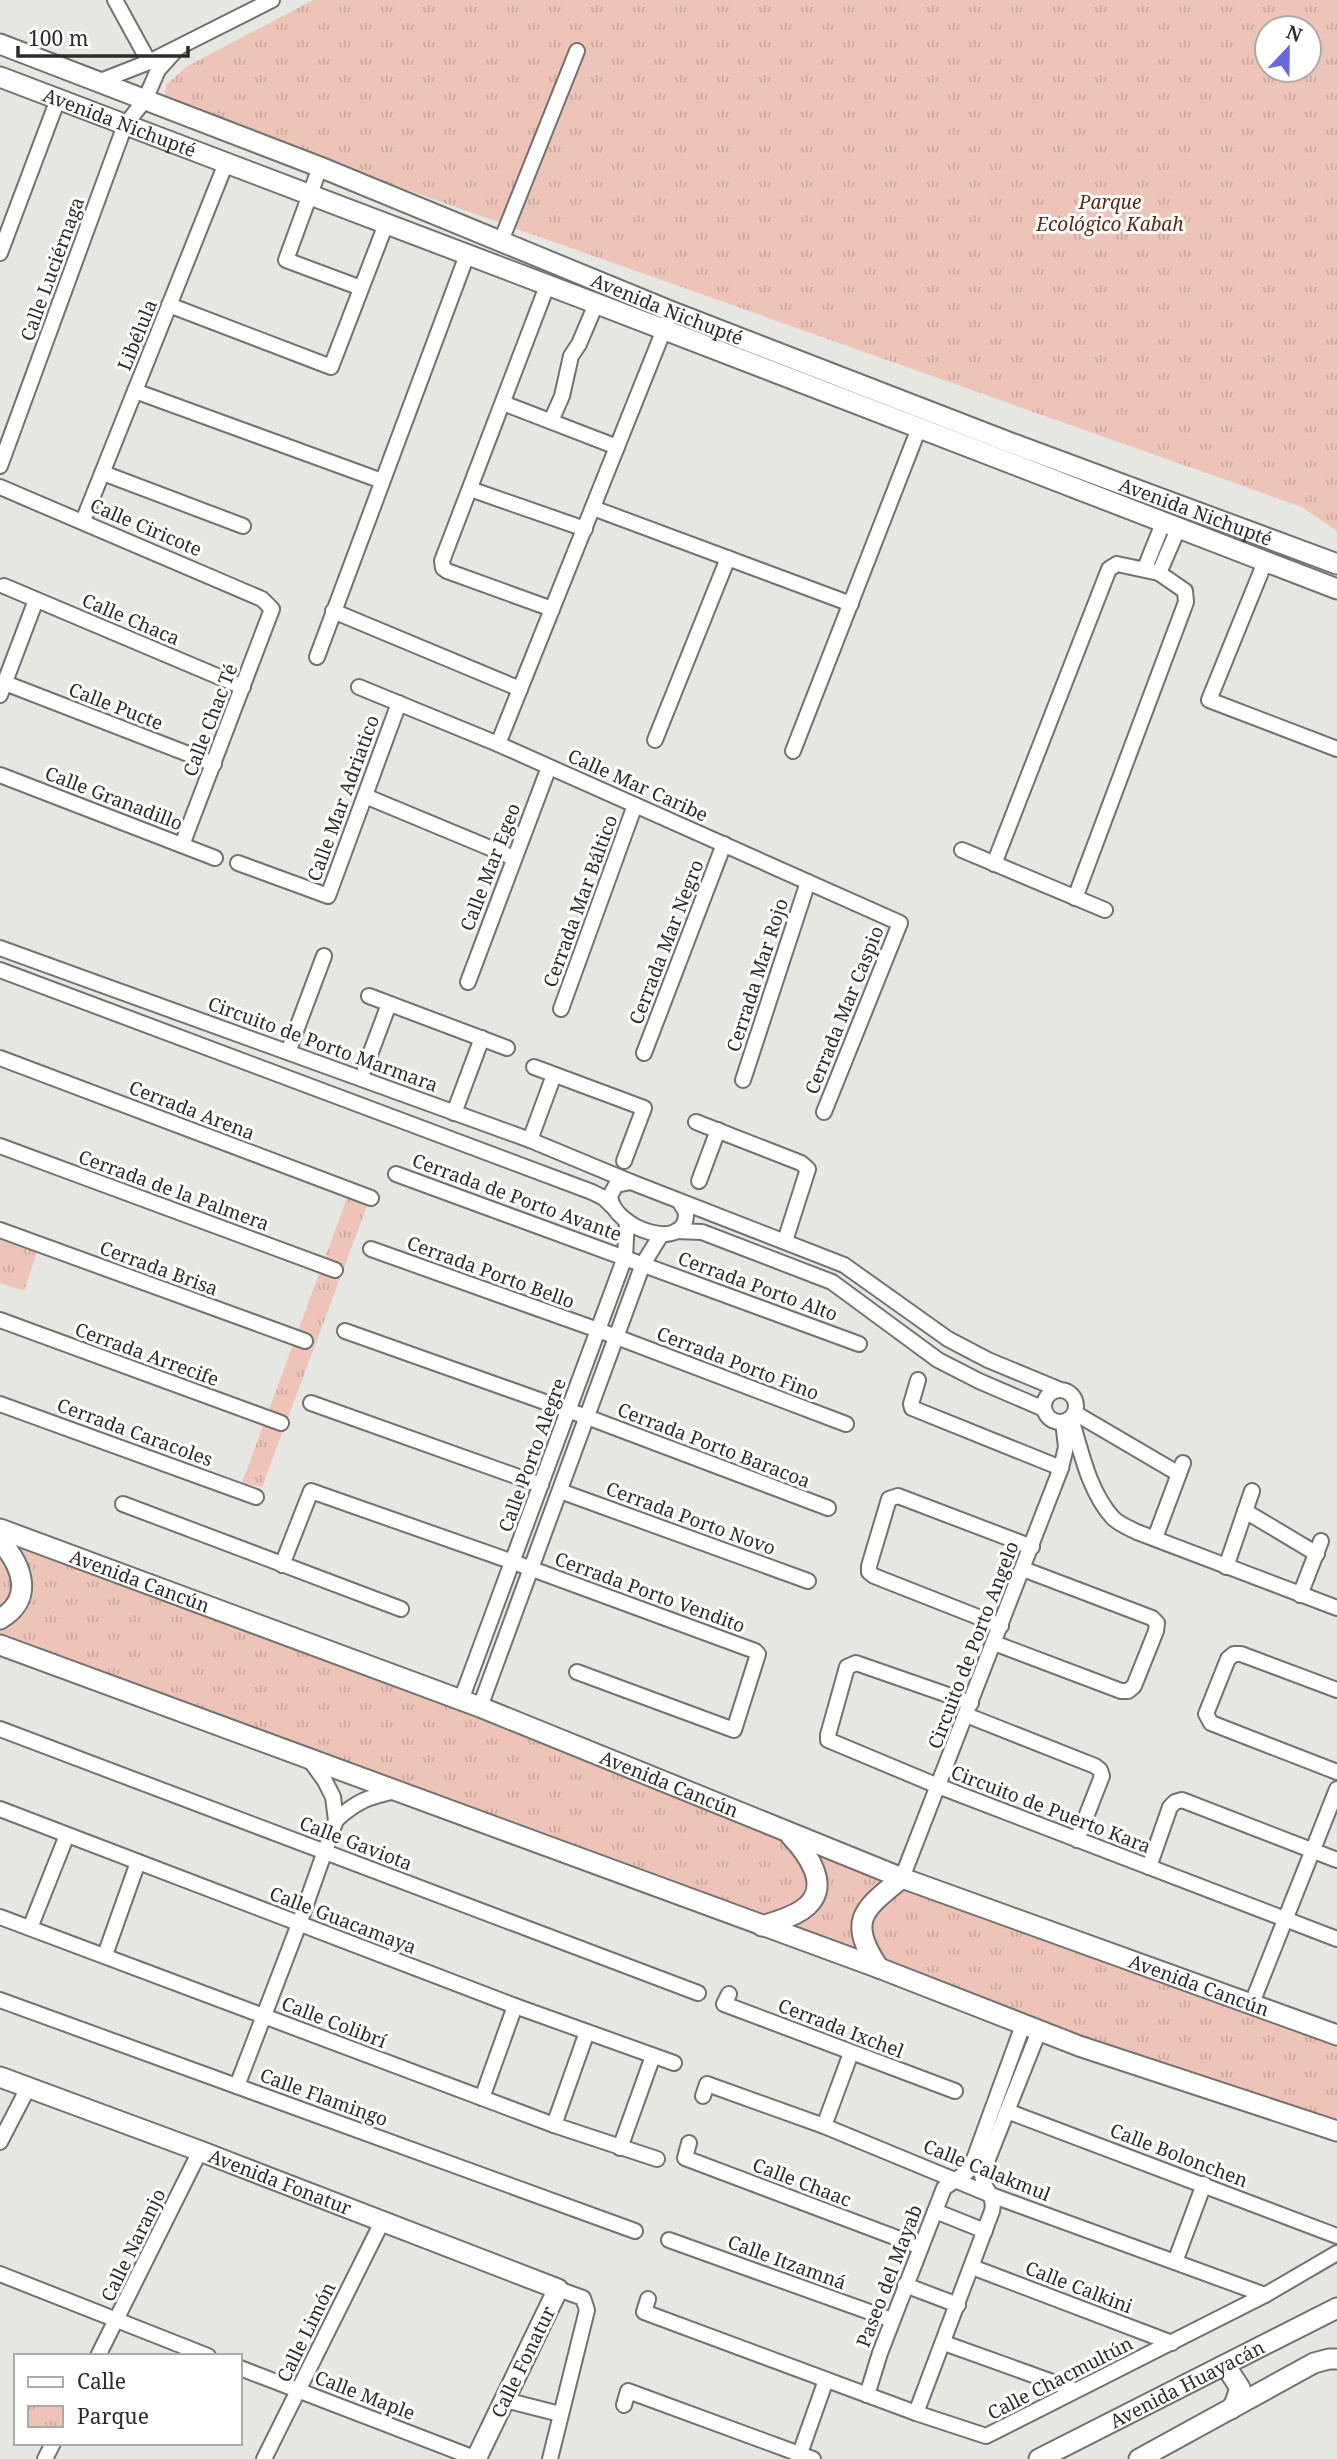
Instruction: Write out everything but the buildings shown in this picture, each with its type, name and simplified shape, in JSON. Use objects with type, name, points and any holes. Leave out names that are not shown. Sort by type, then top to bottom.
[{"type":"main road","name":"Avenida Nichupté","points":[[0,44],[320,167],[1008,452],[1171,526],[1337,589]]},
{"type":"main road","name":"Avenida Nichupté","points":[[0,77],[919,428],[1008,452],[1337,564]]},
{"type":"main road","name":"Avenida Cancún","points":[[0,1529],[471,1704],[902,1878],[1337,2035]]},
{"type":"main road","points":[[0,1541],[16,1561],[22,1580],[15,1608],[0,1619]]},
{"type":"main road","points":[[0,1645],[879,1968],[1031,2028],[1337,2131]]},
{"type":"main road","points":[[762,1926],[801,1911],[810,1903],[815,1893],[817,1880],[814,1865],[787,1832]]},
{"type":"main road","points":[[879,1968],[864,1941],[863,1919],[873,1900],[902,1878]]},
{"type":"main road","name":"Avenida Fonatur","points":[[0,2077],[201,2151],[558,2290]]},
{"type":"main road","name":"Calle Fonatur","points":[[477,2459],[558,2290]]},
{"type":"main road","name":"Avenida Huayacán","points":[[1039,2459],[1337,2308]]},
{"type":"main road","name":"Avenida Huayacán","points":[[1139,2459],[1314,2363],[1329,2358],[1337,2359]]},
{"type":"main road","points":[[1226,2365],[1240,2388],[1231,2409]]},
{"type":"street","points":[[115,0],[149,62]]},
{"type":"street","points":[[98,82],[149,62],[272,0]]},
{"type":"street","name":"Calle Luciérnaga","points":[[0,466],[125,125],[145,100],[158,70],[177,48]]},
{"type":"street","points":[[501,241],[577,51]]},
{"type":"street","points":[[0,253],[58,99]]},
{"type":"street","name":"Libélula","points":[[83,521],[226,163]]},
{"type":"street","points":[[320,167],[286,260],[361,288]]},
{"type":"street","points":[[169,305],[331,367],[386,224]]},
{"type":"street","points":[[317,657],[467,255]]},
{"type":"street","points":[[547,286],[442,561],[443,568],[447,571],[552,609]]},
{"type":"street","points":[[551,421],[562,396],[571,356],[596,304]]},
{"type":"street","points":[[498,744],[670,311]]},
{"type":"street","points":[[135,391],[382,481]]},
{"type":"street","points":[[503,403],[617,447]]},
{"type":"street","points":[[793,751],[919,428]]},
{"type":"street","points":[[103,473],[243,526]]},
{"type":"street","name":"Calle Ciricote","points":[[0,487],[262,599],[272,609]]},
{"type":"street","points":[[470,489],[584,528]]},
{"type":"street","points":[[593,508],[851,604]]},
{"type":"street","points":[[1152,570],[1171,526]]},
{"type":"street","points":[[655,740],[728,558]]},
{"type":"street","points":[[1265,562],[1209,700],[1337,749]]},
{"type":"street","points":[[994,864],[1109,569],[1117,564],[1152,570],[1185,591],[1186,602],[1075,898]]},
{"type":"street","name":"Calle Chaca","points":[[4,586],[243,687]]},
{"type":"street","points":[[2,689],[36,600]]},
{"type":"street","name":"Calle Chac Té","points":[[183,845],[272,609]]},
{"type":"street","points":[[333,611],[520,689]]},
{"type":"street","name":"Calle Mar Caribe","points":[[359,687],[498,744],[900,923]]},
{"type":"street","name":"Calle Pucte","points":[[2,689],[214,764]]},
{"type":"street","name":"Calle Mar Adriatico","points":[[238,863],[328,896],[399,703]]},
{"type":"street","name":"Calle Mar Egeo","points":[[468,982],[548,767]]},
{"type":"street","name":"Calle Granadillo","points":[[0,775],[215,858]]},
{"type":"street","points":[[365,796],[514,858]]},
{"type":"street","name":"Cerrada Mar Báltico","points":[[561,1009],[635,805]]},
{"type":"street","name":"Cerrada Mar Negro","points":[[643,1053],[724,844]]},
{"type":"street","points":[[962,850],[1105,910]]},
{"type":"street","name":"Cerrada Mar Rojo","points":[[743,1080],[808,882]]},
{"type":"street","name":"Cerrada Mar Caspio","points":[[824,1112],[900,923]]},
{"type":"street","name":"Circuito de Porto Marmara","points":[[0,948],[530,1140],[844,1265],[926,1325],[988,1360],[1058,1389]]},
{"type":"street","points":[[288,1052],[324,956]]},
{"type":"street","points":[[0,970],[592,1192],[604,1198],[627,1221],[642,1230],[668,1233],[702,1232],[832,1282],[915,1344],[979,1381],[1044,1409],[1052,1420],[1070,1418],[1181,1469],[1155,1538]]},
{"type":"street","points":[[369,996],[507,1048]]},
{"type":"street","points":[[365,1068],[389,1004]]},
{"type":"street","points":[[454,1112],[482,1038]]},
{"type":"street","name":"Cerrada Arena","points":[[0,1058],[371,1198]]},
{"type":"street","points":[[534,1067],[644,1108],[624,1161]]},
{"type":"street","points":[[530,1140],[554,1074]]},
{"type":"street","points":[[696,1122],[801,1163],[808,1169],[785,1241]]},
{"type":"street","points":[[698,1181],[718,1130]]},
{"type":"street","name":"Cerrada de la Palmera","points":[[0,1146],[335,1270]]},
{"type":"street","name":"Cerrada de Porto Avante","points":[[396,1174],[643,1264]]},
{"type":"street","points":[[612,1206],[612,1189],[618,1183],[631,1182]]},
{"type":"street","points":[[668,1233],[687,1220],[687,1212],[679,1201]]},
{"type":"street","name":"Calle Porto Alegre","points":[[471,1704],[513,1562],[625,1257],[627,1221]]},
{"type":"street","name":"Cerrada Brisa","points":[[0,1230],[305,1341]]},
{"type":"street","name":"Calle Porto Alegre","points":[[471,1704],[532,1569],[643,1264],[668,1233]]},
{"type":"street","name":"Cerrada Porto Bello","points":[[371,1249],[615,1337]]},
{"type":"street","name":"Cerrada Porto Alto","points":[[643,1264],[859,1344]]},
{"type":"street","name":"Cerrada Arrecife","points":[[0,1320],[281,1423]]},
{"type":"street","name":"Cerrada Porto Baracoa","points":[[345,1331],[587,1417],[828,1508]]},
{"type":"street","name":"Cerrada Porto Fino","points":[[615,1337],[846,1424]]},
{"type":"street","points":[[979,1381],[988,1360]]},
{"type":"street","points":[[918,1380],[912,1409],[1060,1468]]},
{"type":"street","points":[[1044,1409],[1046,1396],[1058,1389],[1074,1396],[1076,1402],[1070,1418],[1088,1473],[1100,1500],[1115,1520],[1226,1567],[1337,1608]]},
{"type":"street","name":"Cerrada Caracoles","points":[[0,1404],[256,1497]]},
{"type":"street","points":[[311,1404],[541,1485]]},
{"type":"street","name":"Circuito de Porto Angelo","points":[[902,1878],[1060,1468],[1070,1418]]},
{"type":"street","points":[[282,1565],[311,1491],[532,1569]]},
{"type":"street","name":"Cerrada Porto Novo","points":[[561,1491],[808,1581]]},
{"type":"street","points":[[1226,1567],[1252,1491]]},
{"type":"street","points":[[1000,1626],[869,1572],[889,1499],[898,1496],[1031,1547]]},
{"type":"street","points":[[123,1503],[401,1609]]},
{"type":"street","points":[[1245,1511],[1319,1548],[1300,1595]]},
{"type":"street","name":"Cerrada Porto Vendito","points":[[532,1569],[758,1654],[734,1730],[577,1672]]},
{"type":"street","points":[[994,1643],[1121,1691],[1128,1691],[1134,1686],[1156,1631],[1157,1623],[1152,1618],[1023,1569]]},
{"type":"street","points":[[1337,1690],[1241,1654],[1234,1654],[1228,1659],[1206,1714],[1210,1723],[1337,1772]]},
{"type":"street","name":"Circuito de Puerto Kara","points":[[968,1709],[856,1663],[851,1664],[847,1667],[828,1740],[938,1786],[1337,1939]]},
{"type":"street","points":[[968,1709],[1100,1770],[1102,1776],[1077,1840]]},
{"type":"street","name":"Calle Gaviota","points":[[0,1729],[698,1993]]},
{"type":"street","points":[[237,2086],[299,1924],[335,1820],[333,1797],[309,1758]]},
{"type":"street","points":[[1252,2003],[1337,1788]]},
{"type":"street","points":[[335,1820],[366,1797],[397,1791]]},
{"type":"street","points":[[1149,1867],[1170,1807],[1182,1800],[1337,1860]]},
{"type":"street","name":"Calle Guacamaya","points":[[0,1809],[515,2006],[674,2063]]},
{"type":"street","points":[[30,1928],[67,1835]]},
{"type":"street","points":[[105,1955],[138,1862]]},
{"type":"street","name":"Calle Colibrí","points":[[0,1917],[554,2125],[657,2159]]},
{"type":"street","name":"Cerrada Ixchel","points":[[729,1994],[724,2004],[955,2091]]},
{"type":"street","name":"Calle Flamingo","points":[[0,2000],[635,2231]]},
{"type":"street","points":[[482,2098],[515,2006]]},
{"type":"street","points":[[916,2413],[994,2203],[982,2182],[982,2174],[1007,2111],[1031,2028]]},
{"type":"street","name":"Paseo del Mayab","points":[[867,2395],[905,2285],[944,2188],[967,2172],[973,2162],[1031,2028]]},
{"type":"street","points":[[554,2125],[587,2032]]},
{"type":"street","points":[[824,2126],[851,2053]]},
{"type":"street","points":[[620,2148],[653,2056]]},
{"type":"street","name":"Calle Calakmul","points":[[703,2096],[707,2084],[824,2126],[958,2179],[991,2195],[1265,2295]]},
{"type":"street","points":[[0,2142],[28,2088]]},
{"type":"street","name":"Calle Bolonchen","points":[[1007,2111],[1337,2236]]},
{"type":"street","name":"Calle Chaac","points":[[689,2143],[685,2158],[921,2246]]},
{"type":"street","name":"Calle Naranjo","points":[[99,2354],[201,2151]]},
{"type":"street","points":[[1175,2262],[1204,2184]]},
{"type":"street","points":[[935,2211],[985,2231]]},
{"type":"street","name":"Calle Limón","points":[[264,2459],[382,2222]]},
{"type":"street","name":"Calle Itzamná","points":[[669,2240],[892,2320]]},
{"type":"street","name":"Calle Chacmultún","points":[[648,2299],[644,2312],[916,2413],[986,2436],[1265,2295],[1337,2253]]},
{"type":"street","name":"Calle Calkini","points":[[972,2267],[1172,2343]]},
{"type":"street","points":[[0,2274],[203,2354]]},
{"type":"street","points":[[905,2285],[958,2305]]},
{"type":"street","name":"Calle Fonatur","points":[[558,2290],[583,2298],[587,2310],[560,2414]]},
{"type":"street","points":[[944,2343],[1075,2390]]},
{"type":"street","name":"Calle Maple","points":[[242,2369],[477,2459]]},
{"type":"street","points":[[624,2405],[628,2391],[803,2457],[826,2380]]},
{"type":"street","points":[[505,2400],[560,2414],[550,2459]]},
{"type":"green space","name":"Parque Ecológico Kabah","points":[[313,0],[1337,0],[1337,531],[1302,507],[193,114],[164,97],[167,84],[186,67]]},
{"type":"green space","points":[[347,1198],[367,1206],[262,1487],[242,1483]]},
{"type":"green space","points":[[0,1236],[38,1249],[24,1291],[0,1283]]},
{"type":"green space","points":[[0,1536],[291,1649],[437,1691],[1337,2036],[1337,2121],[1079,2046],[350,1774],[0,1633]]}]
